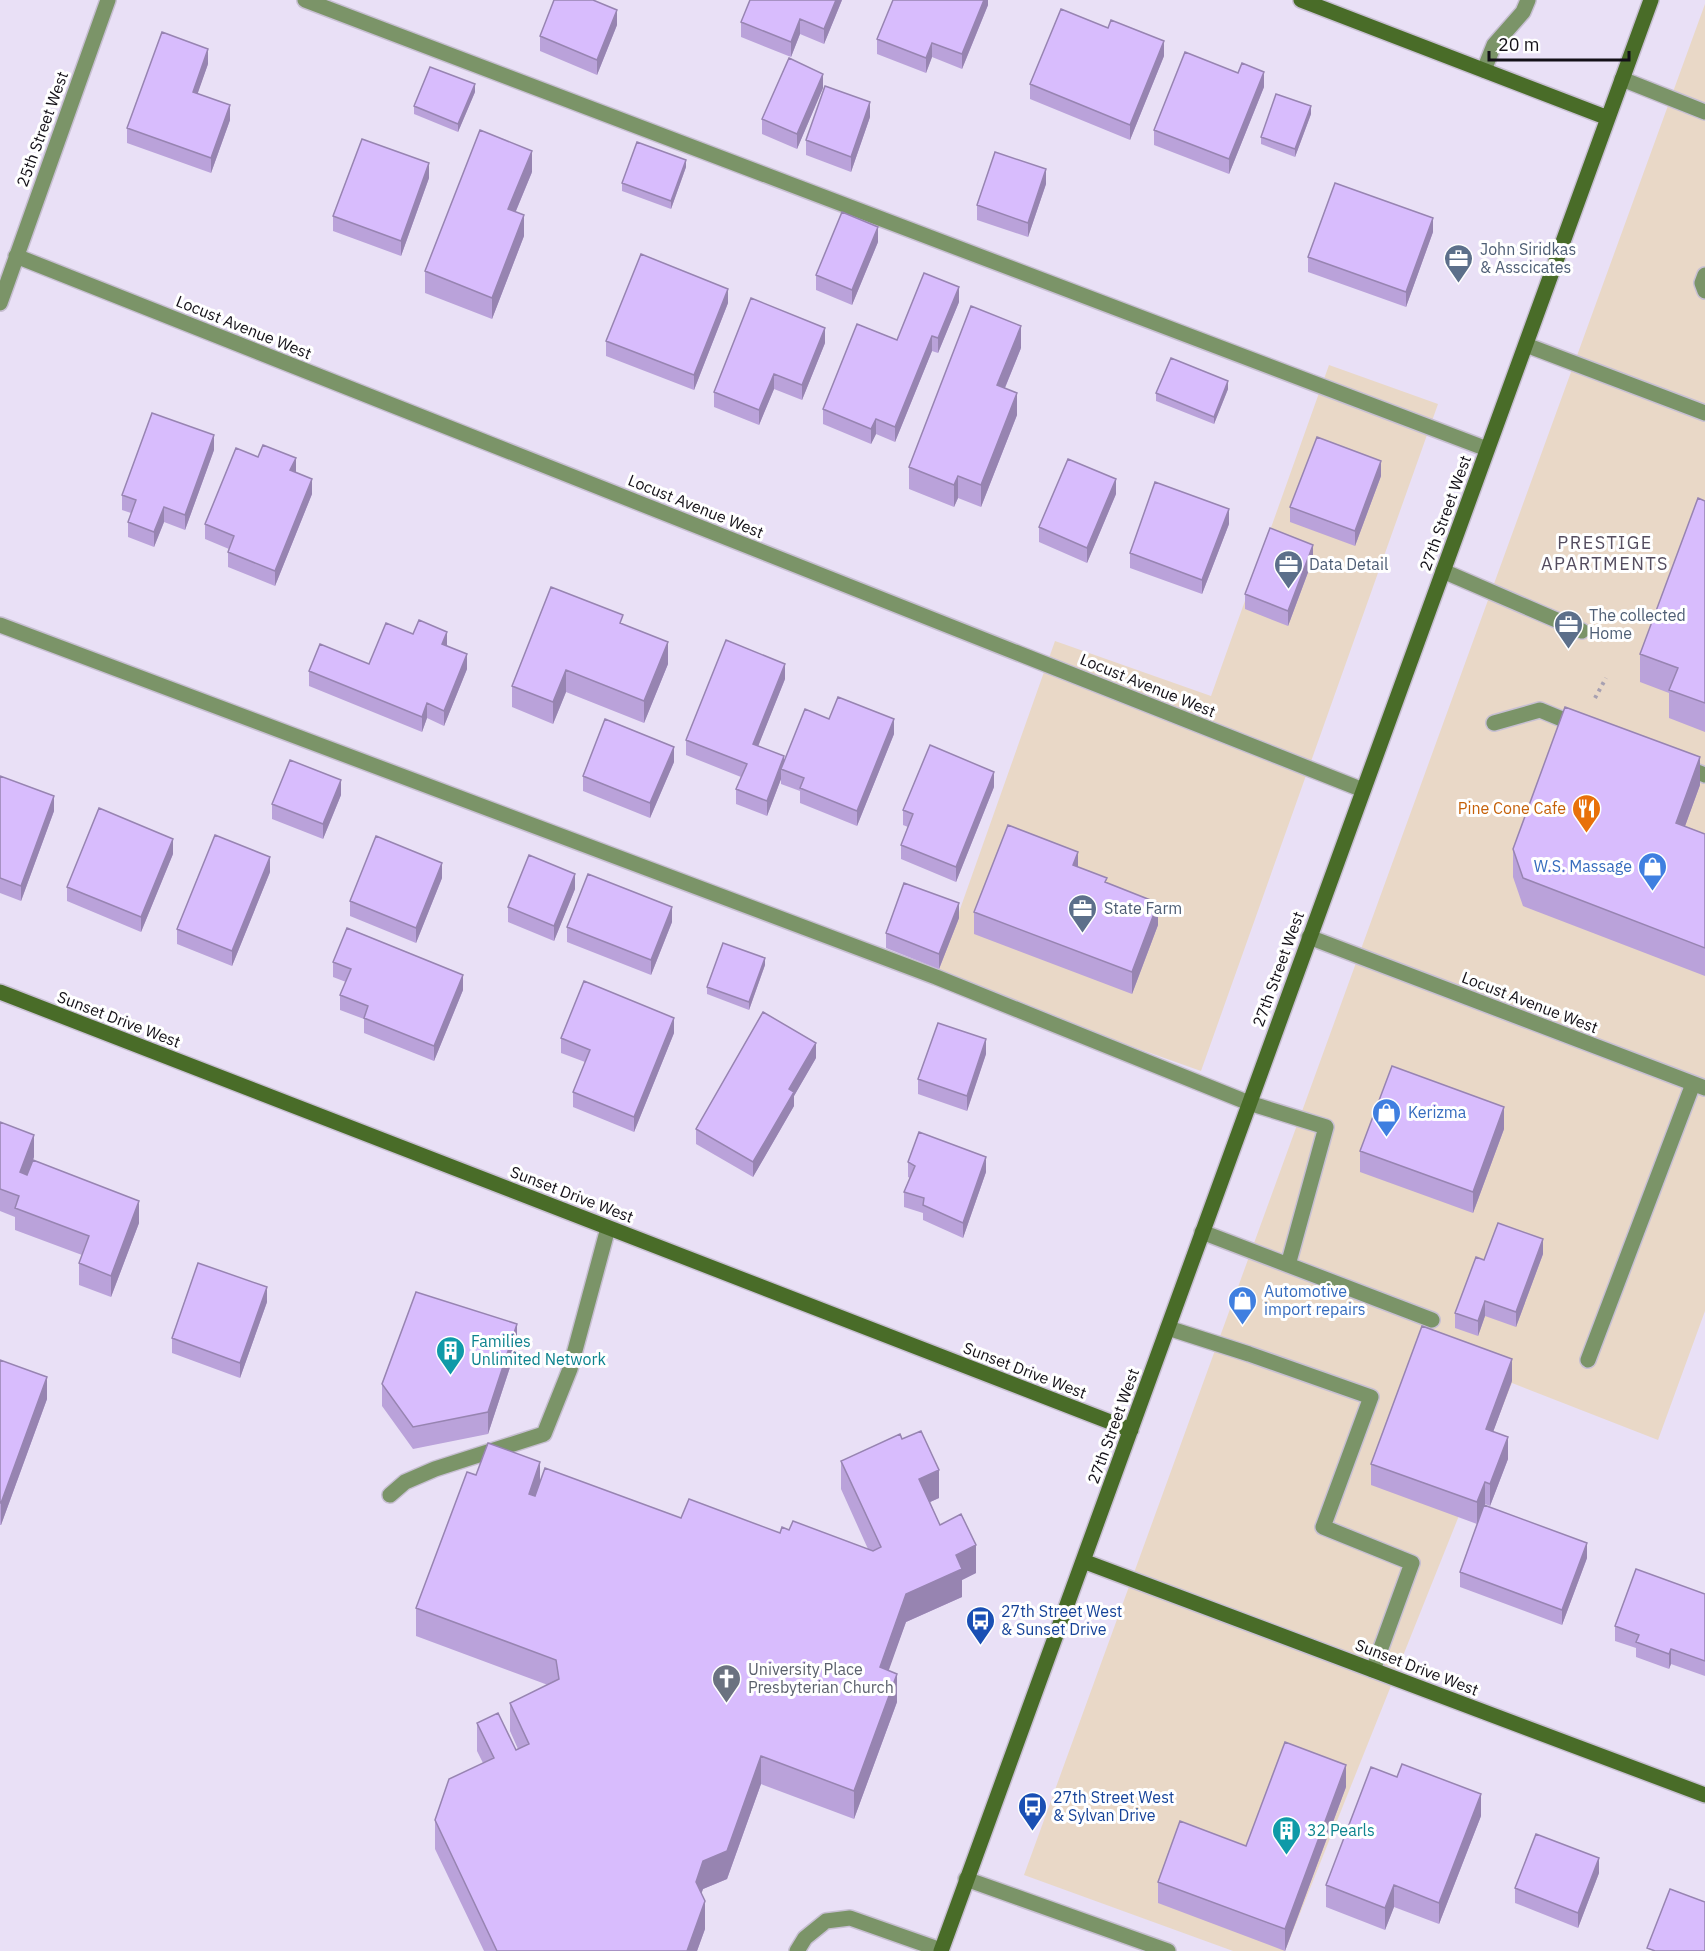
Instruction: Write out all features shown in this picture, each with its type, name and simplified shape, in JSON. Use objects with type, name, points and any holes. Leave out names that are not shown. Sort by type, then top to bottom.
[{"type":"street","name":"25th Street West","points":[[0,303],[108,0]]},
{"type":"street","points":[[305,0],[1487,449]]},
{"type":"street","points":[[1301,0],[1608,118]]},
{"type":"street","points":[[1484,70],[1494,45],[1523,12],[1528,0]]},
{"type":"street","name":"27th Street West","points":[[941,1951],[1651,0]]},
{"type":"street","points":[[1622,79],[1705,112]]},
{"type":"street","name":"Locust Avenue West","points":[[16,256],[1363,789]]},
{"type":"street","points":[[1705,275],[1702,283],[1705,291]]},
{"type":"street","points":[[1526,345],[1705,413]]},
{"type":"street","points":[[1443,571],[1582,631]]},
{"type":"street","points":[[0,625],[936,977],[1249,1103],[1326,1127],[1288,1265]]},
{"type":"street","points":[[1494,723],[1540,710],[1590,730]]},
{"type":"street","points":[[1663,759],[1705,775]]},
{"type":"street","name":"Locust Avenue West","points":[[1309,937],[1699,1086]]},
{"type":"street","name":"Sunset Drive West","points":[[0,992],[1131,1430]]},
{"type":"street","points":[[1588,1360],[1699,1086]]},
{"type":"street","points":[[390,1494],[405,1482],[435,1469],[544,1434],[570,1369],[608,1228]]},
{"type":"street","points":[[1202,1232],[1432,1320]]},
{"type":"street","points":[[1168,1328],[1371,1397],[1323,1527],[1412,1563],[1373,1670]]},
{"type":"street","name":"Sunset Drive West","points":[[1083,1561],[1705,1795]]},
{"type":"street","points":[[966,1879],[1168,1951]]},
{"type":"street","points":[[798,1951],[806,1938],[826,1921],[850,1918],[941,1951]]},
{"type":"path","points":[[1597,696],[1606,678]]},
{"type":"shaded area","points":[[1705,4],[1705,1311],[1658,1440],[1512,1383],[1285,1951],[1233,1951],[1024,1875]]},
{"type":"shaded area","points":[[1329,365],[1438,404],[1201,1071],[936,977],[1055,641],[1211,696]]},
{"type":"building","points":[[554,0],[593,0],[617,10],[597,60],[540,36]]},
{"type":"building","points":[[750,0],[836,0],[824,29],[800,19],[791,42],[741,22]]},
{"type":"building","points":[[893,0],[984,0],[962,54],[932,43],[926,58],[877,39]]},
{"type":"building","points":[[1061,9],[1108,28],[1111,20],[1164,41],[1130,125],[1030,84]]},
{"type":"building","points":[[162,32],[208,49],[193,92],[230,105],[211,158],[127,128]]},
{"type":"building","points":[[1185,52],[1238,73],[1242,63],[1264,72],[1229,159],[1154,130]]},
{"type":"building","points":[[789,58],[823,74],[797,134],[762,119]]},
{"type":"building","points":[[430,67],[475,84],[458,124],[414,106]]},
{"type":"building","points":[[825,86],[870,102],[851,157],[806,140]]},
{"type":"building","points":[[1276,94],[1311,106],[1295,149],[1261,137]]},
{"type":"building","points":[[480,130],[532,151],[508,209],[524,215],[492,298],[425,271]]},
{"type":"building","points":[[362,139],[429,163],[401,241],[333,216]]},
{"type":"building","points":[[637,142],[686,160],[671,201],[622,183]]},
{"type":"building","points":[[995,152],[1046,169],[1028,223],[977,205]]},
{"type":"building","points":[[1335,183],[1433,218],[1406,292],[1308,257]]},
{"type":"building","points":[[842,212],[878,227],[852,290],[816,275]]},
{"type":"building","points":[[641,254],[728,289],[694,375],[606,341]]},
{"type":"building","points":[[924,273],[959,287],[938,338],[932,336],[895,427],[876,419],[871,429],[823,409],[857,324],[897,340]]},
{"type":"building","points":[[751,298],[825,328],[802,385],[774,374],[759,410],[714,392]]},
{"type":"building","points":[[971,306],[1021,326],[997,385],[1017,393],[981,485],[958,476],[954,485],[909,467]]},
{"type":"building","points":[[1171,358],[1228,381],[1214,417],[1156,393]]},
{"type":"building","points":[[152,413],[214,435],[185,515],[164,507],[154,532],[128,522],[136,500],[122,495]]},
{"type":"building","points":[[1317,437],[1381,461],[1355,531],[1290,507]]},
{"type":"building","points":[[263,445],[296,458],[290,470],[312,479],[275,571],[228,552],[234,536],[205,524],[236,448],[258,457]]},
{"type":"building","points":[[1068,459],[1116,479],[1087,548],[1039,527]]},
{"type":"building","points":[[1155,482],[1229,509],[1202,580],[1130,553]]},
{"type":"building","points":[[1698,498],[1705,501],[1705,703],[1669,690],[1678,668],[1640,654]]},
{"type":"building","points":[[1270,528],[1313,545],[1288,611],[1245,594]]},
{"type":"building","points":[[551,587],[623,615],[620,623],[668,642],[644,701],[566,670],[553,702],[512,686]]},
{"type":"building","points":[[419,620],[447,632],[442,644],[467,654],[444,711],[427,703],[422,717],[309,671],[320,644],[369,664],[386,623],[413,634]]},
{"type":"building","points":[[726,640],[785,664],[753,744],[784,756],[767,801],[736,789],[747,764],[686,740]]},
{"type":"building","points":[[838,697],[894,719],[857,811],[800,788],[804,778],[781,769],[805,709],[829,719]]},
{"type":"building","points":[[1565,707],[1700,757],[1676,823],[1705,834],[1705,948],[1523,878],[1513,849]]},
{"type":"building","points":[[605,719],[674,747],[650,803],[583,776]]},
{"type":"building","points":[[930,745],[994,772],[956,867],[901,845],[913,814],[903,810]]},
{"type":"building","points":[[290,760],[341,780],[323,824],[272,804]]},
{"type":"building","points":[[0,776],[54,796],[21,886],[0,878]]},
{"type":"building","points":[[99,808],[173,839],[141,917],[67,887]]},
{"type":"building","points":[[1008,825],[1078,852],[1073,865],[1107,878],[1105,882],[1158,903],[1132,972],[974,912]]},
{"type":"building","points":[[215,835],[270,857],[232,951],[177,929]]},
{"type":"building","points":[[376,836],[442,863],[416,928],[350,901]]},
{"type":"building","points":[[529,855],[575,874],[554,926],[508,907]]},
{"type":"building","points":[[588,874],[672,907],[651,960],[567,927]]},
{"type":"building","points":[[904,883],[959,903],[939,954],[886,933]]},
{"type":"building","points":[[347,928],[463,975],[434,1046],[364,1018],[368,1006],[340,995],[351,969],[333,962]]},
{"type":"building","points":[[723,943],[765,958],[749,1002],[707,987]]},
{"type":"building","points":[[584,981],[674,1018],[634,1117],[573,1092],[590,1050],[561,1038]]},
{"type":"building","points":[[763,1012],[816,1043],[789,1089],[794,1092],[753,1162],[696,1129]]},
{"type":"building","points":[[938,1023],[986,1039],[967,1096],[918,1079]]},
{"type":"building","points":[[1392,1066],[1504,1107],[1473,1192],[1360,1151]]},
{"type":"building","points":[[0,1122],[34,1135],[20,1172],[27,1175],[33,1160],[139,1201],[111,1276],[79,1263],[89,1236],[15,1208],[19,1196],[0,1189]]},
{"type":"building","points":[[919,1132],[986,1157],[963,1223],[923,1205],[924,1198],[904,1192],[915,1166],[908,1162]]},
{"type":"building","points":[[1498,1223],[1543,1239],[1516,1312],[1485,1301],[1478,1321],[1455,1313],[1476,1257],[1484,1260]]},
{"type":"building","points":[[198,1263],[267,1287],[240,1363],[172,1338]]},
{"type":"building","name":"Families Unlimited Network","points":[[416,1292],[517,1324],[488,1412],[413,1427],[382,1384]]},
{"type":"building","points":[[1422,1326],[1512,1359],[1486,1429],[1508,1437],[1490,1484],[1485,1482],[1477,1502],[1371,1464]]},
{"type":"building","points":[[0,1360],[47,1377],[1,1503],[0,1503]]},
{"type":"building","name":"University Place Presbyterian Church","points":[[921,1431],[939,1470],[919,1479],[940,1525],[961,1514],[976,1545],[956,1555],[962,1569],[906,1594],[880,1667],[897,1674],[854,1791],[761,1756],[727,1851],[703,1861],[696,1882],[705,1901],[687,1951],[497,1951],[435,1820],[449,1779],[494,1758],[477,1723],[498,1713],[516,1750],[529,1744],[510,1703],[559,1679],[556,1660],[416,1608],[467,1472],[476,1475],[488,1443],[540,1462],[529,1494],[535,1496],[545,1468],[681,1518],[689,1499],[780,1533],[782,1527],[789,1530],[793,1521],[873,1551],[881,1547],[841,1461],[900,1434],[902,1439]]},
{"type":"building","points":[[1484,1505],[1587,1543],[1562,1610],[1460,1572]]},
{"type":"building","points":[[1636,1569],[1705,1594],[1705,1661],[1671,1649],[1669,1654],[1636,1642],[1639,1635],[1615,1626]]},
{"type":"building","name":"32 Pearls","points":[[1285,1742],[1346,1765],[1285,1929],[1158,1882],[1180,1821],[1246,1846]]},
{"type":"building","points":[[1402,1764],[1481,1794],[1439,1903],[1394,1885],[1385,1908],[1326,1885],[1371,1767],[1397,1777]]},
{"type":"building","points":[[1536,1834],[1599,1858],[1578,1913],[1515,1888]]},
{"type":"building","points":[[1670,1889],[1705,1902],[1705,1951],[1655,1951],[1647,1948]]},
{"type":"place","name":"John Siridkas & Asscicates","points":[[1459,284]]},
{"type":"place","name":"Data Detail","points":[[1288,590]]},
{"type":"place","name":"The collected Home","points":[[1568,650]]},
{"type":"place","name":"Pine Cone Cafe","points":[[1587,834]]},
{"type":"place","name":"W.S. Massage","points":[[1653,892]]},
{"type":"place","name":"State Farm","points":[[1083,934]]},
{"type":"place","name":"Kerizma","points":[[1387,1138]]},
{"type":"place","name":"Automotive import repairs","points":[[1243,1326]]},
{"type":"place","name":"Families Unlimited Network","points":[[450,1376]]},
{"type":"place","name":"27th Street West & Sunset Drive","points":[[980,1646]]},
{"type":"place","name":"University Place Presbyterian Church","points":[[727,1704]]},
{"type":"place","name":"27th Street West & Sylvan Drive","points":[[1032,1832]]},
{"type":"place","name":"32 Pearls","points":[[1286,1856]]},
{"type":"district","name":"PRESTIGE APARTMENTS","points":[[1605,553]]}]
